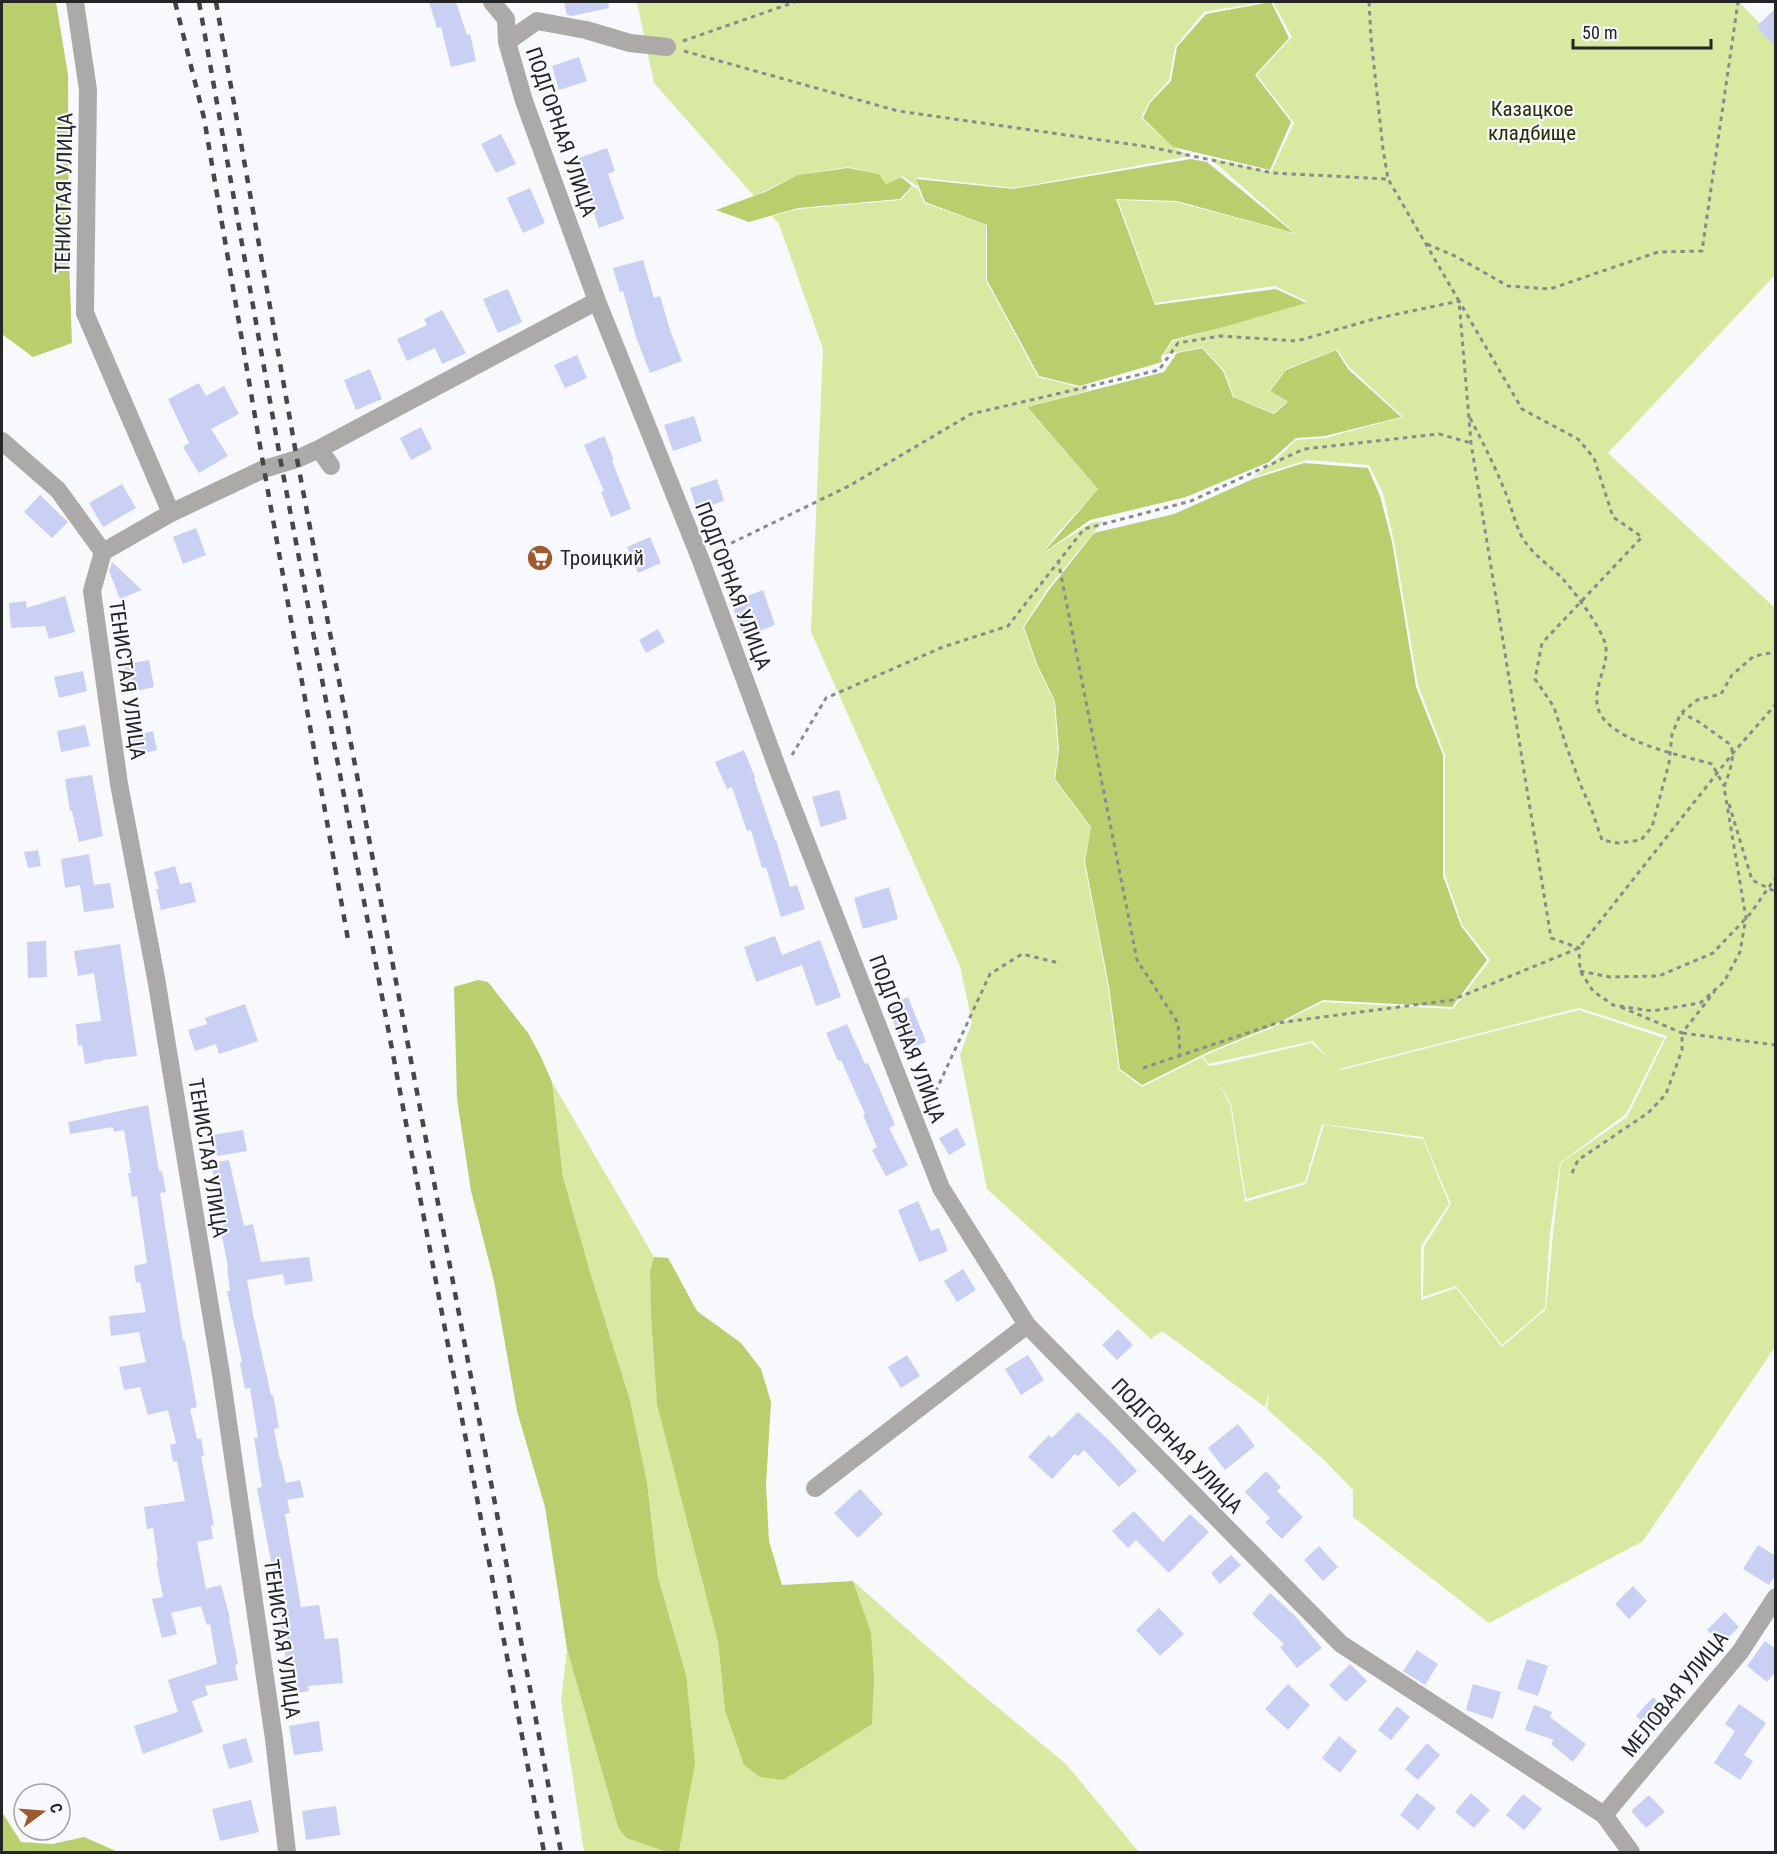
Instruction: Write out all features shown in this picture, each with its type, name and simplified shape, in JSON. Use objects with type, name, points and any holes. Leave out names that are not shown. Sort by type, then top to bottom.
[{"type":"street","name":"ТЕНИСТАЯ УЛИЦА","points":[[75,2],[88,90],[85,313],[171,513]]},
{"type":"street","name":"ПОДГОРНАЯ УЛИЦА","points":[[492,2],[507,10],[507,42],[524,101],[597,301],[700,558],[780,775],[941,1188],[1027,1325],[1341,1644],[1604,1815],[1631,1852]]},
{"type":"street","points":[[507,42],[537,21],[586,30],[630,43],[667,47]]},
{"type":"street","points":[[2,441],[58,490],[103,552],[171,513],[264,469],[297,459],[319,449],[597,301]]},
{"type":"street","points":[[319,449],[331,466]]},
{"type":"street","name":"ТЕНИСТАЯ УЛИЦА","points":[[103,552],[92,591],[118,784],[156,978],[221,1374],[274,1739],[287,1852]]},
{"type":"street","points":[[815,1488],[1027,1325]]},
{"type":"street","name":"МЕЛОВАЯ УЛИЦА","points":[[1604,1815],[1740,1652],[1776,1597]]},
{"type":"path","points":[[667,47],[795,2]]},
{"type":"path","points":[[1369,2],[1373,60],[1388,179],[1522,409],[1578,439],[1594,458],[1613,517],[1642,537],[1542,643],[1535,679],[1554,707],[1602,840],[1618,843],[1641,840],[1652,827],[1664,785],[1672,734],[1681,713],[1697,700],[1721,694],[1732,675],[1754,656],[1776,652]]},
{"type":"path","points":[[1425,243],[1455,256],[1508,286],[1550,289],[1658,252],[1702,250],[1738,2]]},
{"type":"path","points":[[667,47],[898,111],[1150,147],[1273,173],[1388,179]]},
{"type":"path","points":[[1459,301],[1471,443],[1551,938],[1579,948]]},
{"type":"path","points":[[700,558],[849,486],[971,414],[1158,370],[1178,343],[1220,336],[1297,341],[1374,319],[1459,301]]},
{"type":"path","points":[[1469,417],[1490,456],[1521,536],[1536,556],[1562,579],[1581,602],[1605,644],[1605,661],[1596,695],[1602,717],[1614,729],[1642,744],[1712,764],[1724,787],[1752,880],[1776,892]]},
{"type":"path","points":[[780,775],[826,698],[943,647],[1008,626],[1084,529],[1191,501],[1304,449],[1439,434],[1471,443]]},
{"type":"path","points":[[1058,560],[1137,960],[1178,1023],[1180,1056]]},
{"type":"path","points":[[1143,1068],[1277,1023],[1452,1000],[1579,948],[1733,753],[1776,704]]},
{"type":"path","points":[[1616,1005],[1652,1011],[1700,1003],[1724,982],[1740,952],[1746,918],[1724,787],[1733,753],[1731,745],[1699,722],[1681,713]]},
{"type":"path","points":[[1580,971],[1610,977],[1659,976],[1713,952],[1746,918],[1776,877]]},
{"type":"path","points":[[1579,948],[1580,971],[1593,991],[1616,1005],[1682,1033],[1776,1045]]},
{"type":"path","points":[[919,1130],[990,975],[1022,954],[1059,963]]},
{"type":"path","points":[[1572,1173],[1578,1160],[1648,1113],[1666,1094],[1682,1050],[1682,1033],[1719,986]]},
{"type":"green space","points":[[2,2],[56,2],[68,75],[72,343],[33,357],[2,334]]},
{"type":"green space","points":[[637,2],[1264,2],[1204,12],[1175,47],[1169,80],[1149,102],[1141,118],[1173,147],[1191,156],[1014,188],[916,177],[918,187],[902,176],[886,184],[879,174],[848,167],[798,175],[754,196],[654,83]]},
{"type":"green space","points":[[1271,2],[1289,38],[1255,75],[1291,122],[1270,170],[1173,147],[1143,118],[1150,103],[1171,81],[1177,47],[1206,14]]},
{"type":"green space","name":"Казацкое кладбище","points":[[1273,2],[1739,2],[1775,39],[1775,275],[1608,453],[1776,609],[1775,1347],[1643,1541],[1489,1623],[1353,1517],[1353,1490],[1324,1460],[1267,1409],[1269,1391],[1265,1407],[1162,1331],[1151,1339],[987,1189],[960,1055],[972,1022],[960,966],[811,632],[823,349],[779,224],[772,216],[799,209],[901,200],[913,186],[918,189],[924,203],[986,225],[986,281],[1038,377],[1090,390],[1026,407],[1098,489],[1042,554],[1091,523],[1103,521],[1048,588],[1023,627],[1036,664],[1054,701],[1058,751],[1054,779],[1091,828],[1084,861],[1108,986],[1119,1070],[1142,1087],[1202,1057],[1208,1066],[1212,1066],[1312,1043],[1330,1060],[1313,1041],[1208,1064],[1203,1056],[1271,1028],[1323,1002],[1453,1009],[1490,960],[1462,924],[1445,875],[1445,755],[1418,685],[1394,541],[1383,493],[1369,465],[1307,460],[1253,477],[1296,440],[1325,438],[1403,417],[1349,367],[1337,349],[1286,369],[1269,391],[1287,402],[1274,413],[1234,397],[1224,370],[1202,347],[1163,355],[1173,341],[1308,302],[1275,286],[1155,303],[1118,200],[1176,202],[1296,234],[1210,158],[1271,172],[1294,123],[1257,75],[1292,37]],"holes":[[[1579,1008],[1667,1036],[1627,1117],[1561,1163],[1546,1309],[1502,1347],[1456,1288],[1421,1300],[1421,1246],[1449,1204],[1423,1139],[1324,1125],[1306,1184],[1245,1202],[1230,1104],[1216,1080],[1231,1103],[1246,1199],[1305,1182],[1322,1124],[1423,1137],[1451,1204],[1424,1247],[1423,1297],[1456,1286],[1502,1345],[1545,1308],[1550,1233],[1560,1163],[1626,1114],[1664,1038],[1579,1010],[1339,1069]]]},
{"type":"green space","points":[[1191,159],[1207,162],[1294,233],[1177,201],[1116,199],[1155,305],[1276,289],[1306,303],[1172,340],[1161,357],[1162,362],[1080,386],[1039,376],[987,280],[987,225],[925,202],[916,179],[1013,189]]},
{"type":"green space","points":[[848,168],[879,174],[886,184],[901,177],[912,186],[900,199],[798,208],[749,222],[716,210],[765,192],[798,175]]},
{"type":"green space","points":[[1202,348],[1223,371],[1233,397],[1274,414],[1288,402],[1270,391],[1286,370],[1336,350],[1348,369],[1401,417],[1325,436],[1296,438],[1269,462],[1186,497],[1090,520],[1043,553],[1098,489],[1027,407],[1164,372],[1177,353]]},
{"type":"green space","points":[[1304,463],[1368,468],[1380,496],[1392,542],[1416,687],[1443,755],[1443,876],[1461,926],[1487,960],[1452,1007],[1323,1000],[1270,1027],[1208,1052],[1142,1085],[1120,1069],[1109,986],[1085,861],[1091,827],[1055,779],[1059,750],[1055,701],[1037,664],[1024,627],[1049,590],[1094,533],[1174,514],[1253,479]]},
{"type":"green space","points":[[478,980],[488,982],[528,1033],[552,1082],[563,1177],[630,1400],[647,1482],[658,1577],[686,1675],[695,1763],[679,1851],[667,1852],[626,1838],[618,1827],[567,1649],[545,1507],[517,1411],[494,1281],[471,1191],[457,1099],[454,987]]},
{"type":"green space","points":[[552,1082],[654,1257],[650,1271],[657,1405],[718,1642],[725,1710],[871,1632],[853,1581],[966,1681],[1066,1764],[1139,1852],[672,1852],[679,1851],[686,1675],[658,1577],[647,1482],[630,1400],[563,1177]]},
{"type":"green space","points":[[654,1257],[668,1258],[697,1311],[741,1343],[761,1369],[771,1402],[766,1484],[769,1541],[782,1585],[853,1581],[871,1632],[874,1678],[872,1724],[783,1780],[760,1777],[744,1765],[725,1710],[718,1642],[657,1405],[650,1271]]},
{"type":"green space","points":[[567,1649],[618,1827],[626,1838],[667,1852],[584,1852],[561,1701]]},
{"type":"green space","points":[[2,1812],[12,1828],[12,1842],[52,1844],[72,1842],[72,1840],[84,1837],[118,1852],[2,1852]]},
{"type":"building","points":[[429,2],[456,2],[467,35],[470,34],[476,61],[451,67],[441,27],[437,28]]},
{"type":"building","points":[[564,2],[608,2],[609,8],[572,16],[567,15]]},
{"type":"building","points":[[1776,8],[1776,47],[1756,27]]},
{"type":"building","points":[[579,57],[587,81],[559,90],[552,66]]},
{"type":"building","points":[[501,134],[516,164],[496,173],[481,144]]},
{"type":"building","points":[[607,148],[615,171],[608,174],[624,219],[599,228],[576,159]]},
{"type":"building","points":[[530,188],[545,223],[523,233],[507,198]]},
{"type":"building","points":[[643,260],[654,298],[660,296],[682,361],[650,373],[613,268]]},
{"type":"building","points":[[508,289],[522,322],[498,333],[483,299]]},
{"type":"building","points":[[442,310],[466,353],[442,364],[435,348],[407,361],[397,339],[427,325],[424,319]]},
{"type":"building","points":[[577,355],[587,378],[565,388],[554,365]]},
{"type":"building","points":[[370,369],[382,399],[356,410],[344,380]]},
{"type":"building","points":[[199,383],[206,396],[224,386],[239,414],[211,429],[228,456],[199,473],[183,447],[189,443],[168,399]]},
{"type":"building","points":[[694,416],[702,441],[673,451],[664,425]]},
{"type":"building","points":[[421,427],[432,449],[411,460],[400,438]]},
{"type":"building","points":[[604,436],[631,509],[611,517],[601,492],[604,491],[584,445]]},
{"type":"building","points":[[717,479],[724,501],[697,510],[690,488]]},
{"type":"building","points":[[122,484],[136,508],[103,527],[89,503]]},
{"type":"building","points":[[40,495],[68,522],[52,538],[24,512]]},
{"type":"building","points":[[196,528],[206,555],[183,564],[173,537]]},
{"type":"building","points":[[650,537],[661,563],[638,573],[627,547]]},
{"type":"building","points":[[112,562],[142,590],[120,599],[109,571]]},
{"type":"building","points":[[763,590],[775,625],[743,637],[731,602]]},
{"type":"building","points":[[65,596],[75,632],[49,639],[45,626],[11,628],[9,603],[26,601],[27,608]]},
{"type":"building","points":[[658,629],[665,642],[646,653],[639,640]]},
{"type":"building","points":[[149,660],[154,687],[128,693],[123,665]]},
{"type":"building","points":[[83,671],[87,691],[59,698],[54,677]]},
{"type":"building","points":[[85,725],[90,746],[61,752],[57,731]]},
{"type":"building","points":[[153,731],[157,750],[136,755],[131,736]]},
{"type":"building","points":[[744,750],[755,777],[790,887],[797,885],[805,909],[781,917],[766,867],[762,868],[751,830],[747,831],[732,787],[727,789],[715,762]]},
{"type":"building","points":[[92,775],[103,836],[79,842],[72,811],[70,811],[65,779]]},
{"type":"building","points":[[839,790],[847,819],[821,827],[812,797]]},
{"type":"building","points":[[38,850],[41,866],[28,868],[24,852]]},
{"type":"building","points":[[89,854],[94,885],[110,883],[114,908],[84,912],[80,885],[65,888],[61,859]]},
{"type":"building","points":[[175,866],[180,884],[191,882],[196,902],[161,910],[156,889],[159,889],[154,872]]},
{"type":"building","points":[[889,887],[898,919],[863,929],[854,898]]},
{"type":"building","points":[[775,936],[782,955],[820,940],[841,997],[816,1006],[802,965],[756,982],[744,947]]},
{"type":"building","points":[[46,941],[47,977],[28,978],[27,942]]},
{"type":"building","points":[[120,944],[137,1056],[85,1064],[82,1045],[78,1046],[76,1024],[101,1021],[94,973],[78,976],[74,951]]},
{"type":"building","points":[[908,997],[926,1042],[905,1050],[887,1006]]},
{"type":"building","points":[[245,1004],[258,1041],[219,1054],[216,1044],[195,1051],[188,1030],[207,1024],[205,1018]]},
{"type":"building","points":[[847,1024],[880,1090],[895,1125],[889,1128],[908,1165],[886,1176],[872,1150],[877,1147],[863,1115],[865,1114],[841,1060],[838,1061],[826,1033]]},
{"type":"building","points":[[148,1105],[159,1171],[162,1171],[166,1192],[160,1193],[183,1341],[185,1341],[197,1407],[190,1409],[197,1439],[201,1438],[204,1456],[201,1456],[214,1525],[211,1526],[213,1539],[197,1542],[206,1589],[221,1585],[230,1618],[238,1664],[235,1665],[238,1680],[205,1686],[208,1695],[192,1701],[203,1732],[143,1754],[134,1726],[178,1712],[168,1680],[217,1664],[210,1624],[207,1625],[201,1606],[171,1613],[177,1634],[162,1638],[152,1599],[163,1597],[153,1528],[147,1529],[144,1507],[185,1501],[177,1461],[173,1462],[170,1445],[176,1443],[168,1410],[148,1415],[140,1387],[124,1390],[119,1367],[146,1362],[139,1332],[111,1336],[109,1316],[146,1312],[140,1282],[136,1283],[134,1266],[147,1263],[137,1196],[132,1197],[128,1173],[131,1173],[124,1130],[114,1132],[113,1127],[70,1134],[68,1122]]},
{"type":"building","points":[[957,1128],[966,1145],[949,1155],[939,1138]]},
{"type":"building","points":[[243,1130],[247,1151],[217,1156],[213,1135]]},
{"type":"building","points":[[229,1160],[244,1226],[253,1224],[261,1262],[309,1257],[313,1281],[285,1285],[283,1274],[247,1280],[271,1395],[273,1395],[279,1428],[274,1429],[280,1461],[286,1483],[300,1480],[304,1497],[287,1500],[290,1513],[285,1514],[301,1607],[319,1605],[325,1639],[338,1638],[343,1683],[308,1686],[309,1691],[288,1695],[283,1669],[287,1668],[278,1605],[272,1582],[275,1582],[257,1488],[262,1487],[254,1438],[258,1438],[250,1388],[245,1389],[240,1363],[242,1362],[227,1291],[230,1291],[228,1267],[211,1163]]},
{"type":"building","points":[[918,1201],[931,1231],[939,1228],[948,1251],[919,1262],[898,1210]]},
{"type":"building","points":[[963,1269],[976,1290],[957,1302],[944,1281]]},
{"type":"building","points":[[1118,1329],[1133,1345],[1117,1360],[1102,1345]]},
{"type":"building","points":[[907,1355],[920,1376],[901,1388],[888,1367]]},
{"type":"building","points":[[1028,1355],[1044,1380],[1021,1395],[1005,1369]]},
{"type":"building","points":[[1078,1412],[1110,1441],[1137,1471],[1119,1487],[1084,1450],[1078,1456],[1075,1454],[1052,1479],[1028,1457],[1049,1435],[1052,1438]]},
{"type":"building","points":[[1238,1424],[1255,1446],[1225,1470],[1208,1448]]},
{"type":"building","points":[[1266,1471],[1281,1487],[1277,1491],[1303,1517],[1282,1539],[1265,1522],[1270,1518],[1245,1492]]},
{"type":"building","points":[[860,1489],[883,1514],[858,1538],[834,1513]]},
{"type":"building","points":[[1134,1511],[1163,1542],[1190,1514],[1209,1532],[1169,1573],[1136,1540],[1128,1548],[1112,1531]]},
{"type":"building","points":[[1758,1545],[1776,1556],[1776,1575],[1769,1585],[1743,1569]]},
{"type":"building","points":[[1319,1546],[1338,1567],[1323,1581],[1304,1560]]},
{"type":"building","points":[[1231,1555],[1241,1565],[1220,1584],[1211,1573]]},
{"type":"building","points":[[1633,1586],[1647,1601],[1629,1619],[1615,1604]]},
{"type":"building","points":[[1270,1593],[1295,1616],[1322,1648],[1297,1668],[1280,1647],[1284,1644],[1252,1614]]},
{"type":"building","points":[[1159,1608],[1184,1634],[1160,1656],[1136,1630]]},
{"type":"building","points":[[1725,1612],[1739,1627],[1722,1644],[1707,1630]]},
{"type":"building","points":[[1765,1641],[1776,1649],[1776,1671],[1767,1682],[1747,1666]]},
{"type":"building","points":[[1417,1650],[1438,1664],[1425,1685],[1403,1671]]},
{"type":"building","points":[[1527,1659],[1548,1666],[1538,1696],[1517,1689]]},
{"type":"building","points":[[1350,1664],[1367,1681],[1346,1702],[1329,1685]]},
{"type":"building","points":[[1288,1684],[1310,1705],[1288,1730],[1265,1709]]},
{"type":"building","points":[[1473,1684],[1501,1692],[1493,1719],[1466,1710]]},
{"type":"building","points":[[1653,1697],[1671,1714],[1654,1732],[1636,1716]]},
{"type":"building","points":[[1739,1704],[1766,1723],[1744,1755],[1753,1761],[1740,1780],[1714,1763],[1735,1731],[1725,1724]]},
{"type":"building","points":[[1534,1705],[1552,1712],[1550,1717],[1586,1744],[1573,1762],[1551,1744],[1554,1740],[1525,1730]]},
{"type":"building","points":[[1397,1706],[1410,1717],[1391,1740],[1378,1730]]},
{"type":"building","points":[[319,1721],[323,1751],[294,1755],[289,1726]]},
{"type":"building","points":[[1339,1736],[1357,1751],[1340,1773],[1322,1758]]},
{"type":"building","points":[[246,1738],[253,1762],[229,1769],[222,1745]]},
{"type":"building","points":[[1427,1743],[1440,1755],[1418,1780],[1405,1769]]},
{"type":"building","points":[[1417,1793],[1436,1808],[1418,1830],[1400,1815]]},
{"type":"building","points":[[1471,1793],[1490,1810],[1474,1828],[1455,1812]]},
{"type":"building","points":[[1523,1794],[1542,1809],[1524,1830],[1506,1815]]},
{"type":"building","points":[[1649,1795],[1665,1812],[1646,1828],[1631,1811]]},
{"type":"building","points":[[251,1800],[259,1832],[220,1841],[212,1809]]},
{"type":"building","points":[[336,1806],[340,1835],[306,1840],[302,1811]]},
{"type":"railway","points":[[175,2],[204,118],[349,945]]},
{"type":"railway","points":[[199,2],[281,463],[544,1852]]},
{"type":"railway","points":[[216,2],[297,459],[561,1852]]},
{"type":"place","name":"Троицкий","points":[[540,558]]}]
